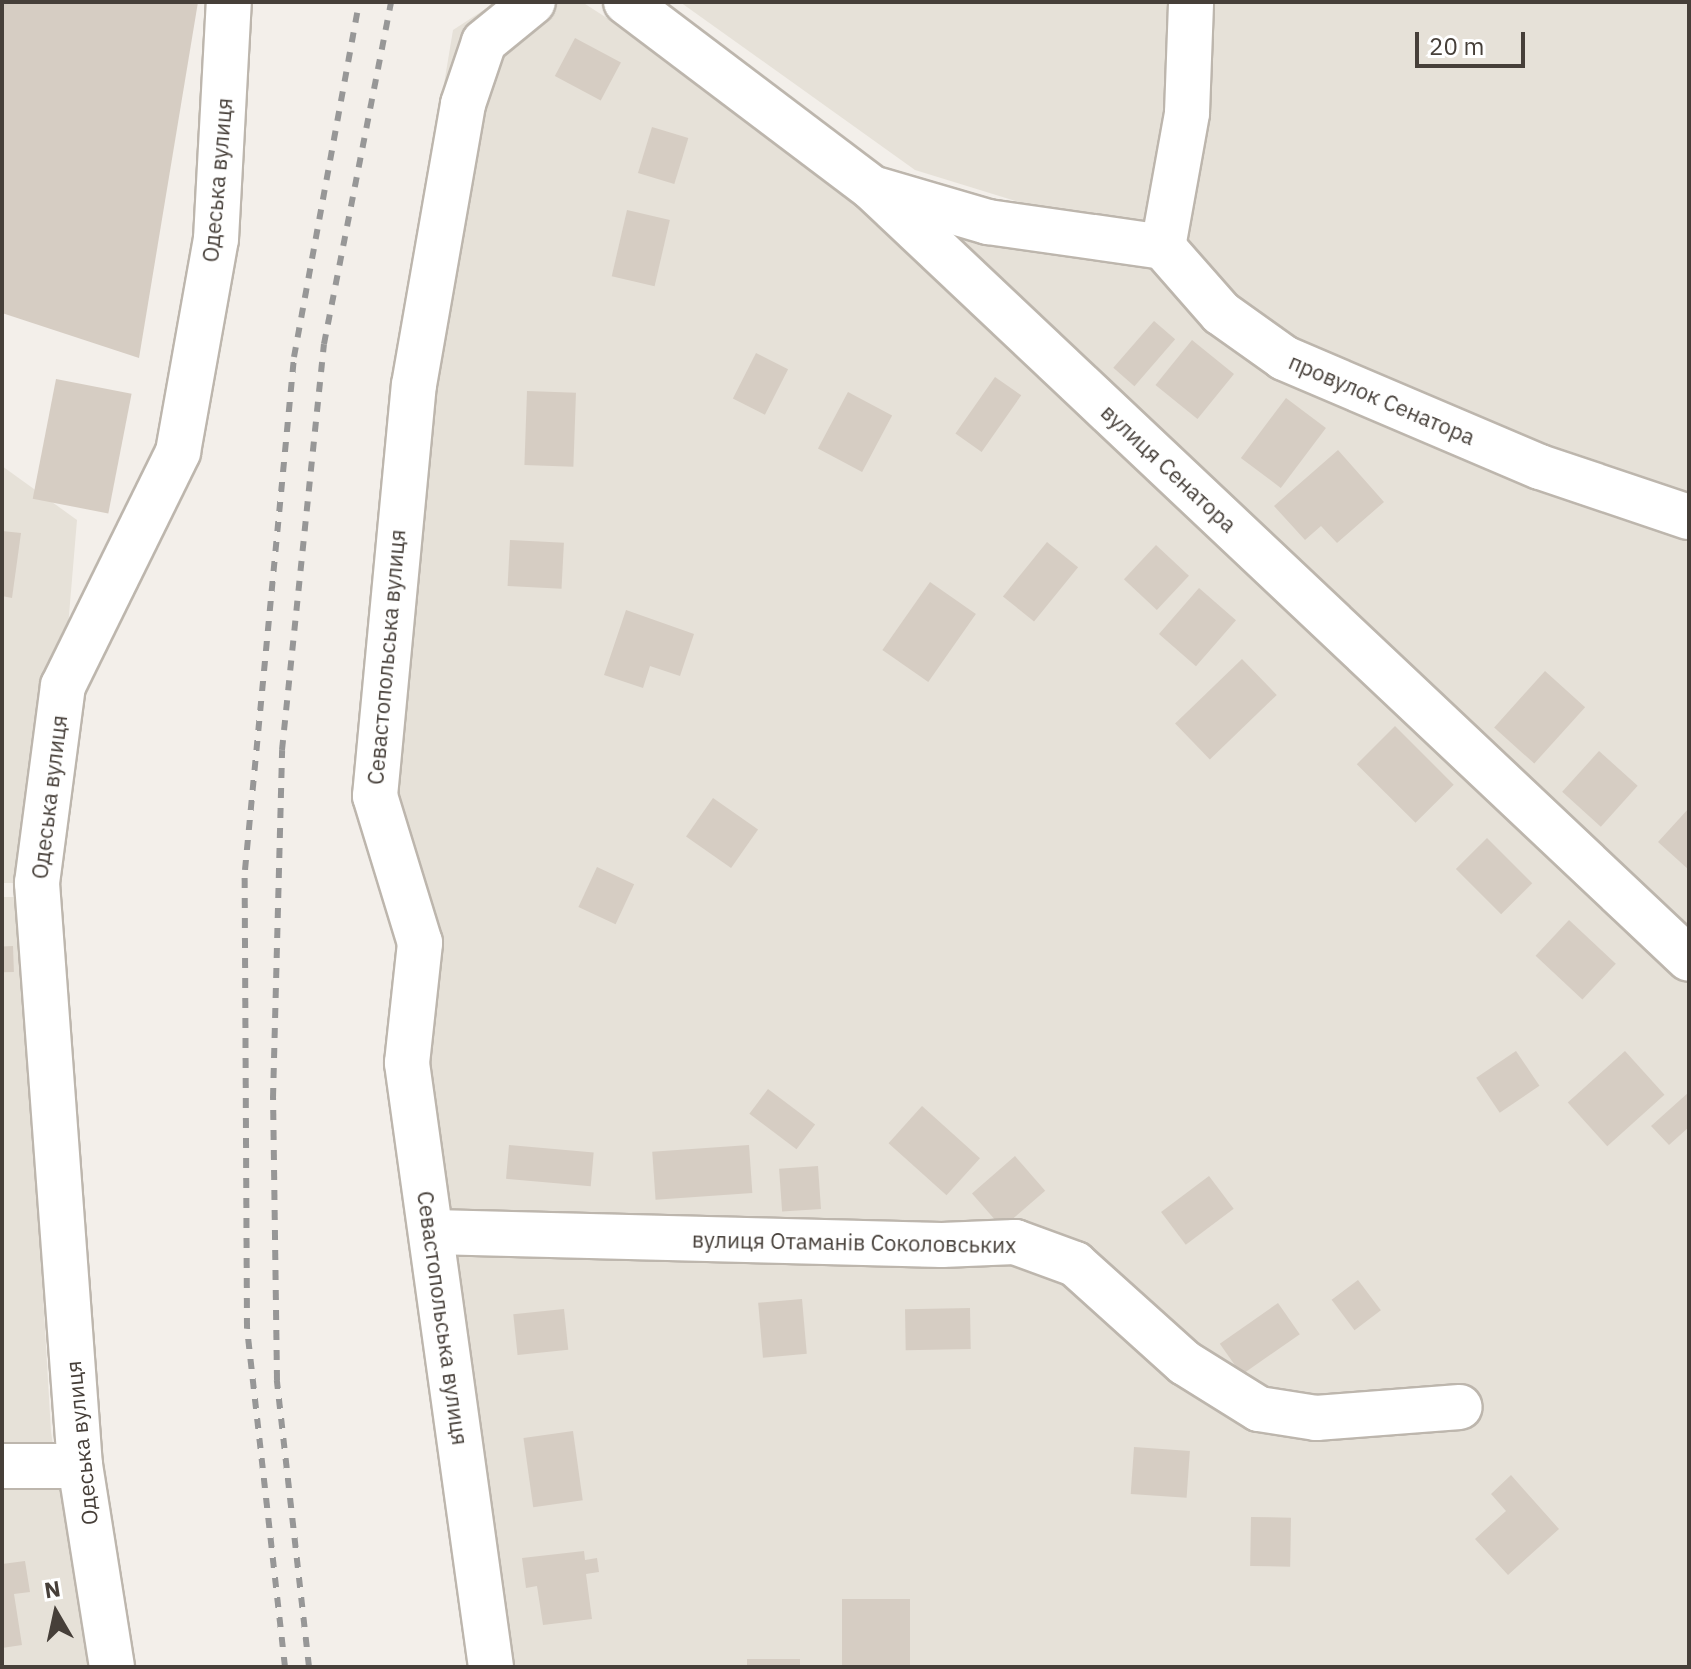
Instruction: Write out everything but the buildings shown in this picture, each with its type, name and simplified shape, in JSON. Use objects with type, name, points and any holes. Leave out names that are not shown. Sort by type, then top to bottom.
[{"type":"street","name":"Одеська вулиця","points":[[112,1667],[80,1466],[20,883],[63,686],[178,452],[216,239],[229,2]]},
{"type":"street","name":"Севастопольська вулиця","points":[[491,1667],[433,1232],[407,1063],[420,943],[375,796],[390,592],[414,385],[463,104],[484,42],[533,2]]},
{"type":"street","name":"вулиця Сенатора","points":[[626,2],[872,188],[1689,959]]},
{"type":"street","points":[[872,188],[988,222],[1163,247],[1187,113],[1191,2]]},
{"type":"street","name":"провулок Сенатора","points":[[1163,247],[1221,313],[1284,358],[1540,467],[1689,517]]},
{"type":"street","name":"вулиця Отаманів Соколовських","points":[[433,1232],[942,1245],[1015,1242],[1075,1264],[1185,1363],[1259,1409],[1316,1418],[1460,1407]]},
{"type":"street","points":[[2,1466],[80,1466]]},
{"type":"shaded area","points":[[496,2],[582,2],[872,188],[1156,244],[915,170],[680,2],[1689,2],[1689,1667],[487,1667],[405,1223],[407,1063],[420,943],[375,796],[436,132],[453,30]]},
{"type":"shaded area","points":[[2,466],[77,520],[63,686],[37,883],[2,883]]},
{"type":"shaded area","points":[[2,897],[20,897],[51,1432],[89,1667],[2,1667]]},
{"type":"railway","points":[[285,1667],[247,1328],[245,870],[294,357],[359,2]]},
{"type":"railway","points":[[309,1667],[277,1380],[273,1098],[282,750],[324,344],[391,2]]}]
